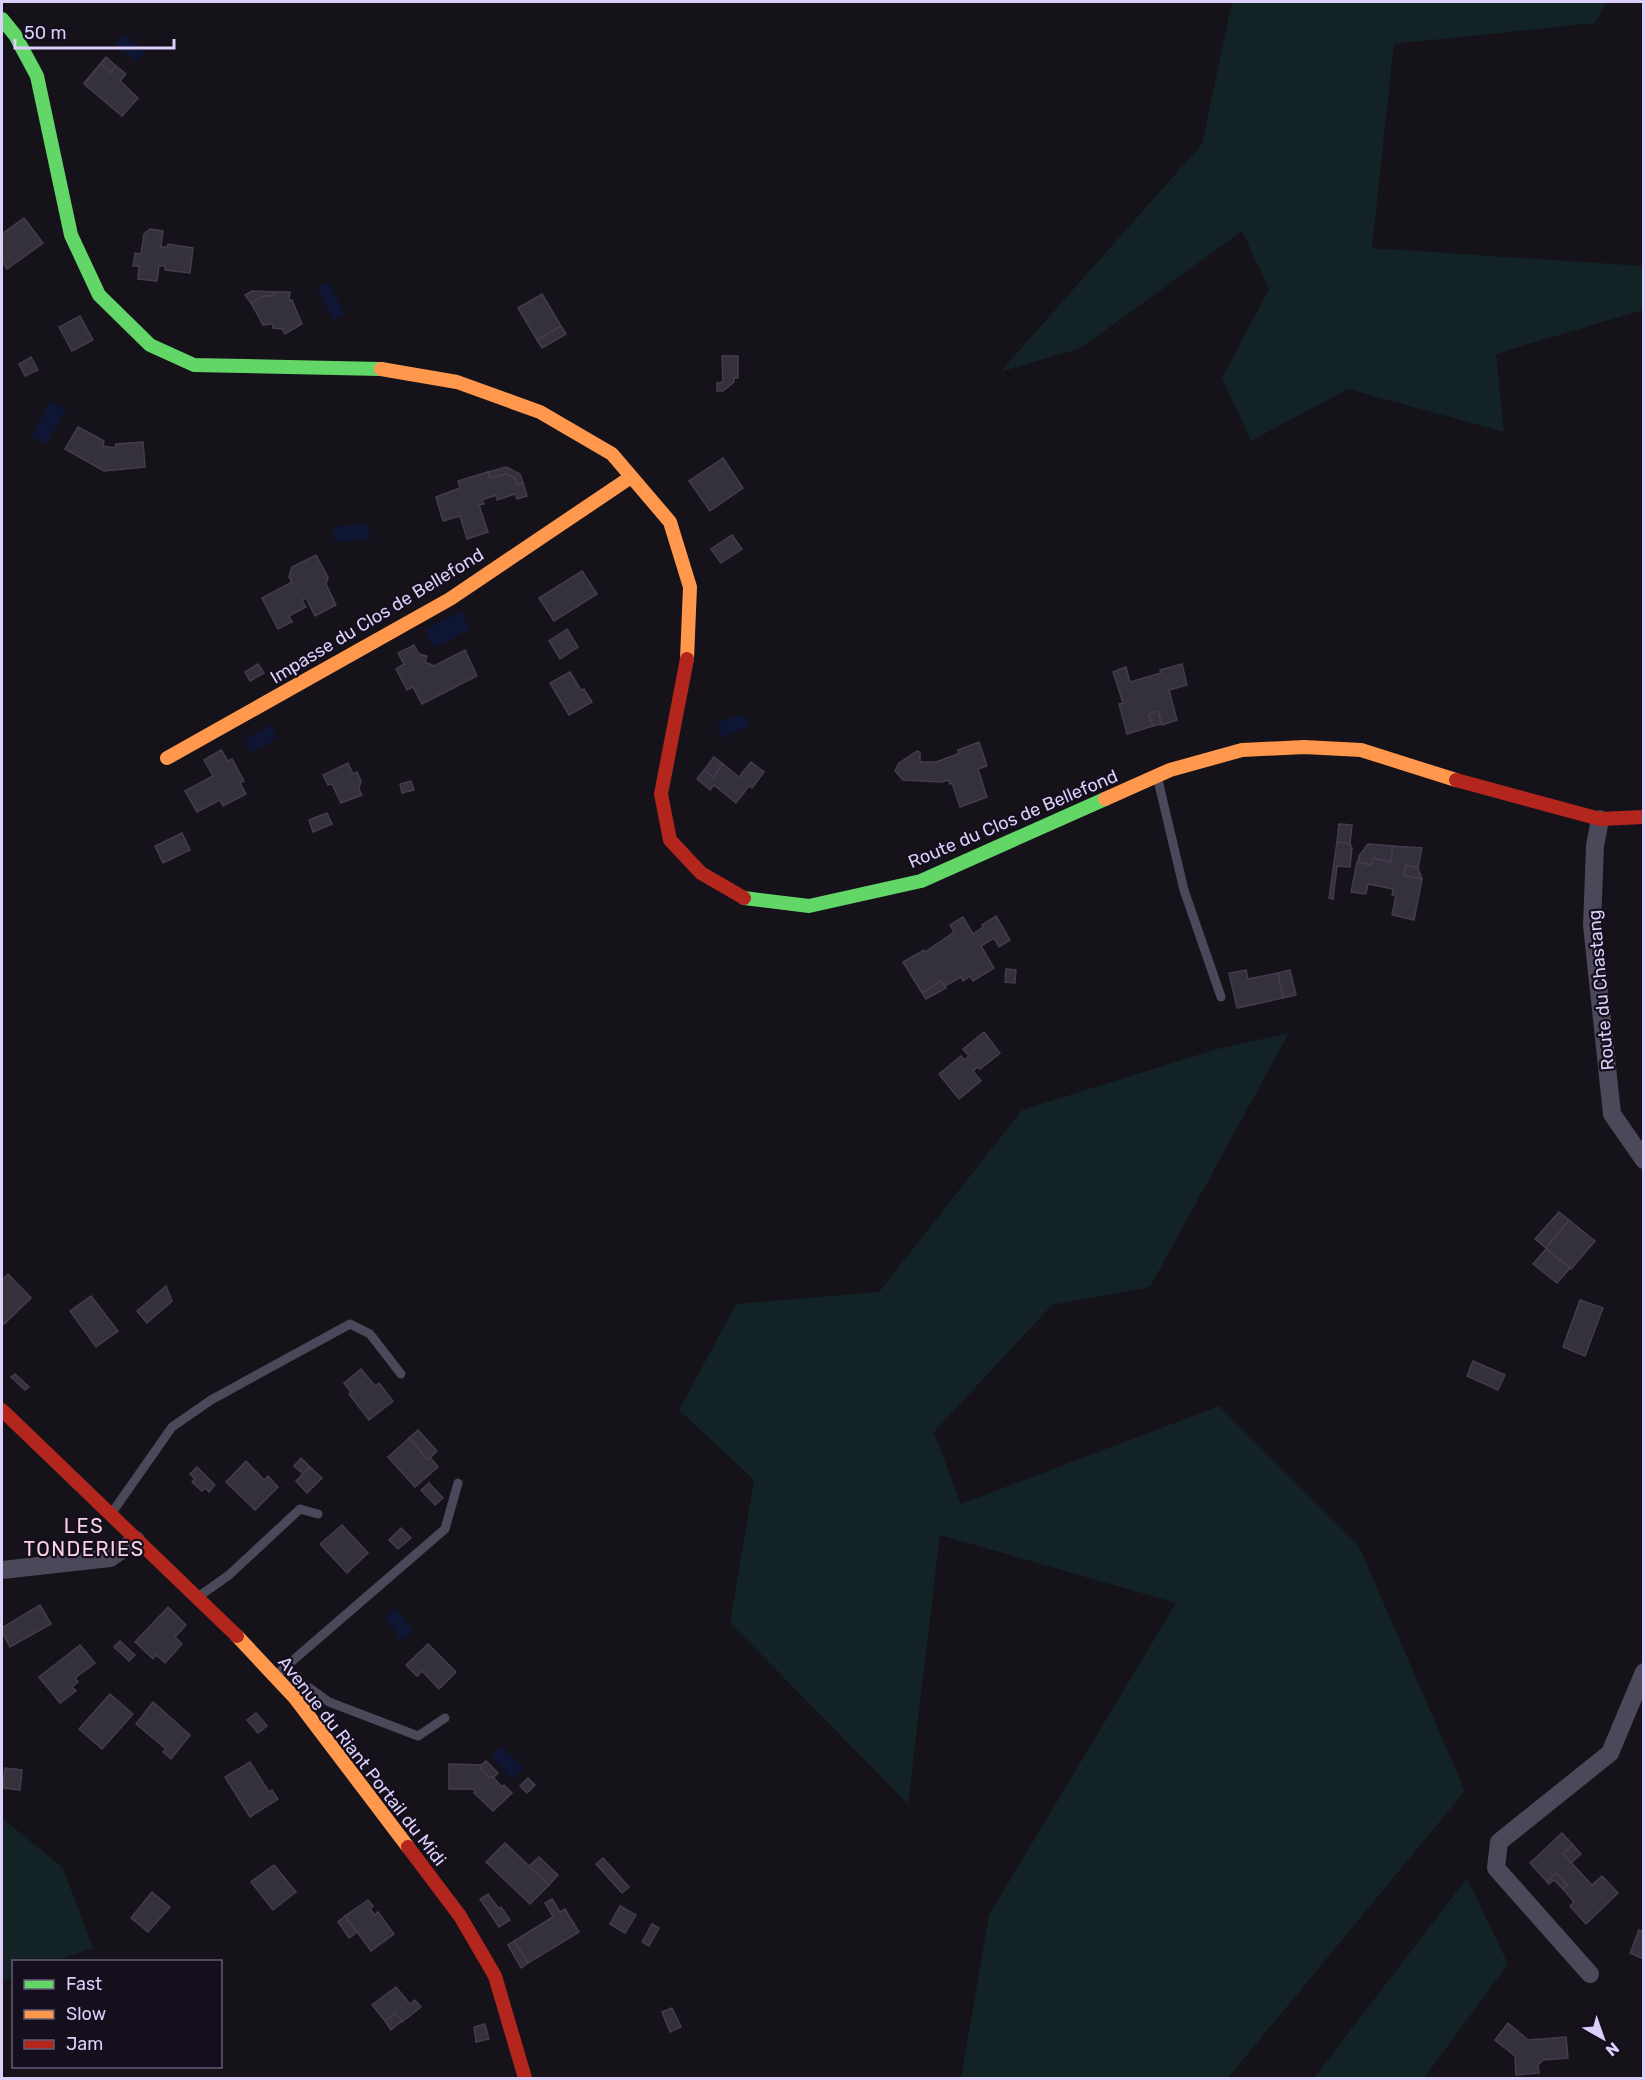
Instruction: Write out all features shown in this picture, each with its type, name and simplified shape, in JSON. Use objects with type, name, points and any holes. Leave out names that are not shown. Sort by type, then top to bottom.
[{"type":"street","name":"Route du Clos de Bellefond","points":[[2,19],[15,35],[37,76],[71,235],[99,295],[150,345],[194,365],[381,369],[457,382],[540,412],[612,454],[670,522],[690,587],[687,663],[661,794],[670,840],[701,873],[747,899],[809,906],[921,881],[1170,770],[1242,750],[1304,747],[1360,750],[1491,791],[1600,819]]},
{"type":"street","name":"Impasse du Clos de Bellefond","points":[[167,758],[450,599],[631,477]]},
{"type":"street","points":[[1600,819],[1644,817]]},
{"type":"street","name":"Route du Chastang","points":[[1600,819],[1595,846],[1592,925],[1612,1114],[1644,1160]]},
{"type":"street","name":"Avenue du Riant Portail du Midi","points":[[2,1410],[239,1637],[295,1698],[460,1916],[495,1976],[525,2079]]},
{"type":"street","points":[[2,1570],[110,1558],[136,1540]]},
{"type":"street","points":[[1590,1974],[1496,1868],[1499,1842],[1610,1753],[1644,1672]]},
{"type":"lane","points":[[1157,776],[1184,890],[1221,997]]},
{"type":"lane","points":[[111,1515],[172,1427],[211,1400],[350,1324],[370,1334],[401,1374]]},
{"type":"lane","points":[[274,1677],[445,1529],[458,1483]]},
{"type":"lane","points":[[198,1597],[229,1575],[300,1509],[318,1514]]},
{"type":"lane","points":[[295,1698],[310,1688],[329,1702],[418,1736],[445,1718]]},
{"type":"shaded area","points":[[1232,2],[1607,2],[1595,23],[1394,44],[1372,248],[1643,266],[1643,310],[1496,354],[1504,432],[1348,389],[1251,441],[1222,378],[1269,289],[1242,231],[1081,348],[1000,372],[1202,144]]},
{"type":"shaded area","points":[[1289,1033],[1150,1287],[1052,1305],[934,1432],[961,1504],[1219,1406],[1359,1546],[1465,1791],[1228,2078],[961,2078],[989,1915],[1176,1603],[940,1535],[908,1804],[730,1623],[754,1480],[679,1410],[736,1304],[879,1292],[1022,1110],[1217,1049]]},
{"type":"shaded area","points":[[2,1818],[63,1868],[93,1948],[59,1960],[12,1960],[12,1977],[2,1982]]},
{"type":"shaded area","points":[[1467,1878],[1508,1964],[1424,2078],[1314,2078]]},
{"type":"water","points":[[124,34],[145,52],[136,62],[115,44]]},
{"type":"water","points":[[329,282],[345,314],[333,320],[317,288]]},
{"type":"water","points":[[51,401],[66,410],[46,444],[31,436]]},
{"type":"water","points":[[368,523],[370,538],[337,542],[332,536],[335,527]]},
{"type":"water","points":[[461,611],[470,629],[434,648],[425,630]]},
{"type":"water","points":[[746,716],[749,726],[727,738],[720,734],[717,724],[732,717]]},
{"type":"water","points":[[271,725],[277,738],[251,753],[244,740]]},
{"type":"water","points":[[395,1608],[414,1631],[404,1640],[402,1638],[399,1640],[396,1636],[398,1633],[385,1617]]},
{"type":"water","points":[[502,1747],[523,1768],[513,1779],[491,1757]]},
{"type":"building","points":[[106,57],[116,66],[110,73],[101,64],[84,83]]},
{"type":"building","points":[[101,64],[110,73],[116,66],[126,74],[120,81],[138,98],[122,116],[84,84]]},
{"type":"building","points":[[24,218],[43,243],[7,269],[2,261],[2,234]]},
{"type":"building","points":[[150,229],[163,231],[161,247],[167,247],[168,244],[193,248],[190,273],[165,270],[165,266],[159,266],[157,281],[138,279],[139,266],[133,266],[135,253],[141,254],[144,234]]},
{"type":"building","points":[[252,291],[274,292],[274,296],[264,296],[251,303],[245,295]]},
{"type":"building","points":[[274,292],[290,292],[289,301],[292,300],[302,324],[285,334],[282,329],[273,328],[273,324],[263,325],[251,303],[264,296],[274,296]]},
{"type":"building","points":[[542,294],[561,326],[537,340],[518,308]]},
{"type":"building","points":[[80,316],[93,340],[72,351],[59,327]]},
{"type":"building","points":[[561,326],[566,334],[542,348],[537,340]]},
{"type":"building","points":[[722,356],[738,356],[738,378],[734,378],[734,382],[723,391],[717,391],[717,383],[723,382]]},
{"type":"building","points":[[31,357],[38,370],[25,376],[19,364]]},
{"type":"building","points":[[78,427],[104,441],[103,446],[115,448],[116,444],[143,442],[145,467],[104,471],[65,449]]},
{"type":"building","points":[[723,458],[743,488],[710,511],[689,481]]},
{"type":"building","points":[[506,467],[520,474],[523,483],[517,485],[515,478],[506,474],[490,478],[488,472]]},
{"type":"building","points":[[488,472],[490,478],[506,474],[515,478],[517,485],[523,483],[527,496],[517,499],[515,494],[497,500],[496,495],[482,500],[484,504],[479,505],[488,532],[467,539],[460,516],[443,521],[436,497],[460,488],[458,481]]},
{"type":"building","points":[[732,535],[742,549],[721,563],[711,549]]},
{"type":"building","points":[[316,555],[328,577],[326,584],[336,605],[315,616],[306,598],[302,600],[306,607],[289,616],[292,622],[278,629],[262,598],[292,582],[289,577],[292,567]]},
{"type":"building","points":[[582,571],[597,594],[554,621],[539,598]]},
{"type":"building","points":[[567,629],[578,647],[560,659],[549,641]]},
{"type":"building","points":[[414,645],[419,654],[427,656],[425,662],[434,666],[465,650],[477,676],[422,704],[413,687],[407,690],[396,669],[404,664],[398,653]]},
{"type":"building","points":[[258,664],[264,673],[250,681],[245,672]]},
{"type":"building","points":[[1182,664],[1187,685],[1169,690],[1177,720],[1162,725],[1158,711],[1149,714],[1153,726],[1127,734],[1119,704],[1123,703],[1113,672],[1126,667],[1130,682]]},
{"type":"building","points":[[570,672],[592,702],[569,715],[550,683]]},
{"type":"building","points":[[1158,711],[1161,724],[1153,726],[1149,714]]},
{"type":"building","points":[[979,742],[987,766],[978,769],[987,797],[960,807],[952,783],[950,784],[948,780],[942,782],[903,780],[895,771],[899,763],[917,751],[920,752],[920,762],[936,762],[958,754],[958,750]]},
{"type":"building","points":[[221,750],[228,761],[232,759],[244,781],[240,783],[246,794],[223,806],[220,800],[197,812],[185,791],[213,776],[204,760]]},
{"type":"building","points":[[714,757],[723,764],[713,777],[704,770]]},
{"type":"building","points":[[751,762],[764,772],[752,788],[749,786],[736,803],[714,785],[710,790],[697,779],[704,770],[713,777],[723,764],[739,777]]},
{"type":"building","points":[[348,763],[353,774],[357,772],[361,781],[359,789],[362,795],[341,803],[332,784],[328,785],[323,775]]},
{"type":"building","points":[[411,781],[414,790],[402,793],[400,784]]},
{"type":"building","points":[[327,813],[332,824],[313,832],[309,820]]},
{"type":"building","points":[[1339,824],[1352,825],[1350,844],[1337,842]]},
{"type":"building","points":[[182,833],[190,850],[163,863],[155,846]]},
{"type":"building","points":[[1337,842],[1350,844],[1352,848],[1350,867],[1337,866],[1333,899],[1329,898]]},
{"type":"building","points":[[1368,844],[1393,846],[1391,862],[1373,858],[1371,865],[1358,862],[1359,856]]},
{"type":"building","points":[[1393,846],[1422,848],[1418,868],[1406,865],[1404,875],[1422,879],[1414,920],[1392,915],[1396,896],[1392,895],[1393,889],[1368,884],[1366,894],[1351,892],[1357,862],[1371,865],[1373,858],[1391,862]]},
{"type":"building","points":[[1406,865],[1418,868],[1422,879],[1404,875]]},
{"type":"building","points":[[996,916],[1010,940],[999,947],[994,938],[981,946],[994,968],[973,981],[970,976],[963,981],[961,977],[945,986],[941,981],[922,993],[903,962],[924,950],[925,952],[954,932],[950,925],[963,917],[973,934]]},
{"type":"building","points":[[1006,969],[1016,970],[1015,983],[1005,982]]},
{"type":"building","points":[[1246,970],[1248,979],[1278,973],[1283,998],[1237,1008],[1229,973]]},
{"type":"building","points":[[1290,970],[1296,995],[1283,998],[1278,973]]},
{"type":"building","points":[[941,981],[946,988],[926,999],[922,993]]},
{"type":"building","points":[[984,1032],[1000,1053],[980,1069],[978,1067],[973,1071],[981,1081],[959,1099],[939,1074],[961,1056],[964,1060],[969,1056],[963,1049]]},
{"type":"building","points":[[1559,1212],[1569,1220],[1546,1248],[1535,1239]]},
{"type":"building","points":[[1569,1220],[1595,1241],[1571,1269],[1546,1248]]},
{"type":"building","points":[[1546,1249],[1570,1268],[1557,1283],[1533,1264]]},
{"type":"building","points":[[8,1274],[31,1298],[4,1324],[2,1321],[2,1280]]},
{"type":"building","points":[[166,1286],[172,1301],[147,1323],[137,1311]]},
{"type":"building","points":[[91,1296],[118,1331],[96,1347],[70,1311]]},
{"type":"building","points":[[1580,1300],[1603,1308],[1585,1356],[1563,1347]]},
{"type":"building","points":[[1473,1361],[1505,1375],[1498,1390],[1467,1376]]},
{"type":"building","points":[[361,1369],[375,1386],[379,1383],[393,1401],[369,1420],[349,1394],[351,1392],[344,1383]]},
{"type":"building","points":[[15,1374],[29,1387],[25,1390],[11,1377]]},
{"type":"building","points":[[418,1430],[437,1451],[428,1460],[409,1438]]},
{"type":"building","points":[[409,1438],[428,1460],[430,1457],[438,1467],[415,1487],[388,1457]]},
{"type":"building","points":[[301,1458],[310,1467],[303,1474],[294,1466]]},
{"type":"building","points":[[246,1461],[264,1480],[268,1476],[278,1487],[255,1510],[226,1482]]},
{"type":"building","points":[[197,1467],[215,1485],[209,1492],[205,1488],[202,1491],[192,1482],[195,1479],[190,1474]]},
{"type":"building","points":[[310,1467],[322,1478],[307,1493],[296,1481]]},
{"type":"building","points":[[429,1483],[443,1498],[435,1505],[421,1490]]},
{"type":"building","points":[[342,1525],[368,1553],[347,1573],[320,1544]]},
{"type":"building","points":[[401,1528],[411,1538],[398,1549],[389,1540]]},
{"type":"building","points":[[40,1605],[51,1624],[10,1647],[2,1628]]},
{"type":"building","points":[[168,1607],[186,1625],[175,1637],[182,1644],[165,1663],[156,1655],[153,1659],[135,1642]]},
{"type":"building","points":[[120,1641],[135,1655],[129,1661],[114,1647]]},
{"type":"building","points":[[428,1644],[456,1672],[439,1689],[422,1671],[417,1676],[406,1665]]},
{"type":"building","points":[[80,1645],[95,1663],[75,1678],[78,1682],[72,1687],[76,1691],[60,1703],[39,1677]]},
{"type":"building","points":[[110,1694],[133,1714],[102,1749],[79,1729]]},
{"type":"building","points":[[153,1702],[190,1735],[171,1759],[163,1752],[166,1749],[136,1724]]},
{"type":"building","points":[[256,1713],[267,1726],[258,1733],[247,1720]]},
{"type":"building","points":[[486,1761],[498,1773],[493,1778],[488,1777],[481,1769],[481,1765]]},
{"type":"building","points":[[250,1762],[269,1792],[272,1790],[278,1799],[250,1817],[225,1777]]},
{"type":"building","points":[[449,1764],[481,1765],[481,1769],[488,1777],[493,1777],[502,1787],[504,1785],[512,1793],[493,1811],[474,1793],[476,1792],[473,1789],[449,1789]]},
{"type":"building","points":[[5,1768],[22,1770],[20,1790],[3,1788]]},
{"type":"building","points":[[528,1778],[535,1785],[527,1793],[520,1786]]},
{"type":"building","points":[[1562,1833],[1573,1845],[1563,1854],[1592,1885],[1602,1876],[1618,1893],[1586,1924],[1570,1906],[1574,1902],[1563,1889],[1567,1885],[1556,1873],[1547,1882],[1530,1863]]},
{"type":"building","points":[[505,1843],[549,1885],[530,1904],[486,1862]]},
{"type":"building","points":[[1573,1845],[1581,1854],[1571,1863],[1563,1854]]},
{"type":"building","points":[[539,1857],[558,1875],[549,1885],[529,1866]]},
{"type":"building","points":[[603,1858],[629,1887],[622,1893],[596,1864]]},
{"type":"building","points":[[274,1865],[296,1892],[273,1910],[251,1882]]},
{"type":"building","points":[[1556,1873],[1567,1885],[1563,1889],[1554,1880],[1549,1884],[1547,1882]]},
{"type":"building","points":[[152,1892],[170,1907],[148,1932],[131,1918]]},
{"type":"building","points":[[488,1894],[510,1920],[499,1927],[480,1899]]},
{"type":"building","points":[[552,1899],[560,1912],[565,1909],[579,1932],[528,1963],[514,1941],[553,1917],[545,1903]]},
{"type":"building","points":[[368,1900],[373,1906],[370,1909],[375,1915],[378,1912],[394,1934],[371,1951],[345,1916]]},
{"type":"building","points":[[620,1906],[636,1915],[625,1933],[610,1924]]},
{"type":"building","points":[[345,1916],[357,1932],[349,1938],[338,1922]]},
{"type":"building","points":[[652,1924],[659,1928],[649,1946],[642,1942]]},
{"type":"building","points":[[1639,1930],[1644,1932],[1644,1959],[1630,1953]]},
{"type":"building","points":[[514,1941],[528,1963],[521,1968],[508,1945]]},
{"type":"building","points":[[396,1987],[410,2004],[415,2000],[421,2007],[402,2022],[395,2013],[385,2021],[372,2005]]},
{"type":"building","points":[[672,2008],[681,2027],[670,2032],[662,2012]]},
{"type":"building","points":[[395,2013],[402,2021],[391,2030],[385,2021]]},
{"type":"building","points":[[1508,2023],[1528,2040],[1566,2037],[1568,2058],[1543,2060],[1538,2065],[1539,2073],[1516,2075],[1515,2056],[1495,2040]]},
{"type":"building","points":[[485,2024],[489,2039],[476,2042],[474,2027]]},
{"type":"traffic: fast","points":[[2,19],[15,35],[37,76],[71,235],[99,295],[150,345],[194,365],[381,369]]},
{"type":"traffic: fast","points":[[744,898],[809,906],[921,881],[1105,799]]},
{"type":"traffic: slow","points":[[381,369],[457,382],[540,412],[612,454],[670,522],[690,587],[687,659]]},
{"type":"traffic: slow","points":[[167,758],[450,599],[631,477]]},
{"type":"traffic: slow","points":[[1105,799],[1170,770],[1242,750],[1304,747],[1361,750],[1456,780]]},
{"type":"traffic: slow","points":[[237,1636],[295,1698],[408,1847]]},
{"type":"traffic: jam","points":[[687,659],[661,794],[670,840],[701,873],[744,898]]},
{"type":"traffic: jam","points":[[1456,780],[1600,819],[1644,817]]},
{"type":"traffic: jam","points":[[2,1410],[237,1636]]},
{"type":"traffic: jam","points":[[408,1847],[460,1916],[495,1976],[525,2078]]},
{"type":"district","name":"LES TONDERIES","points":[[84,1538]]}]
